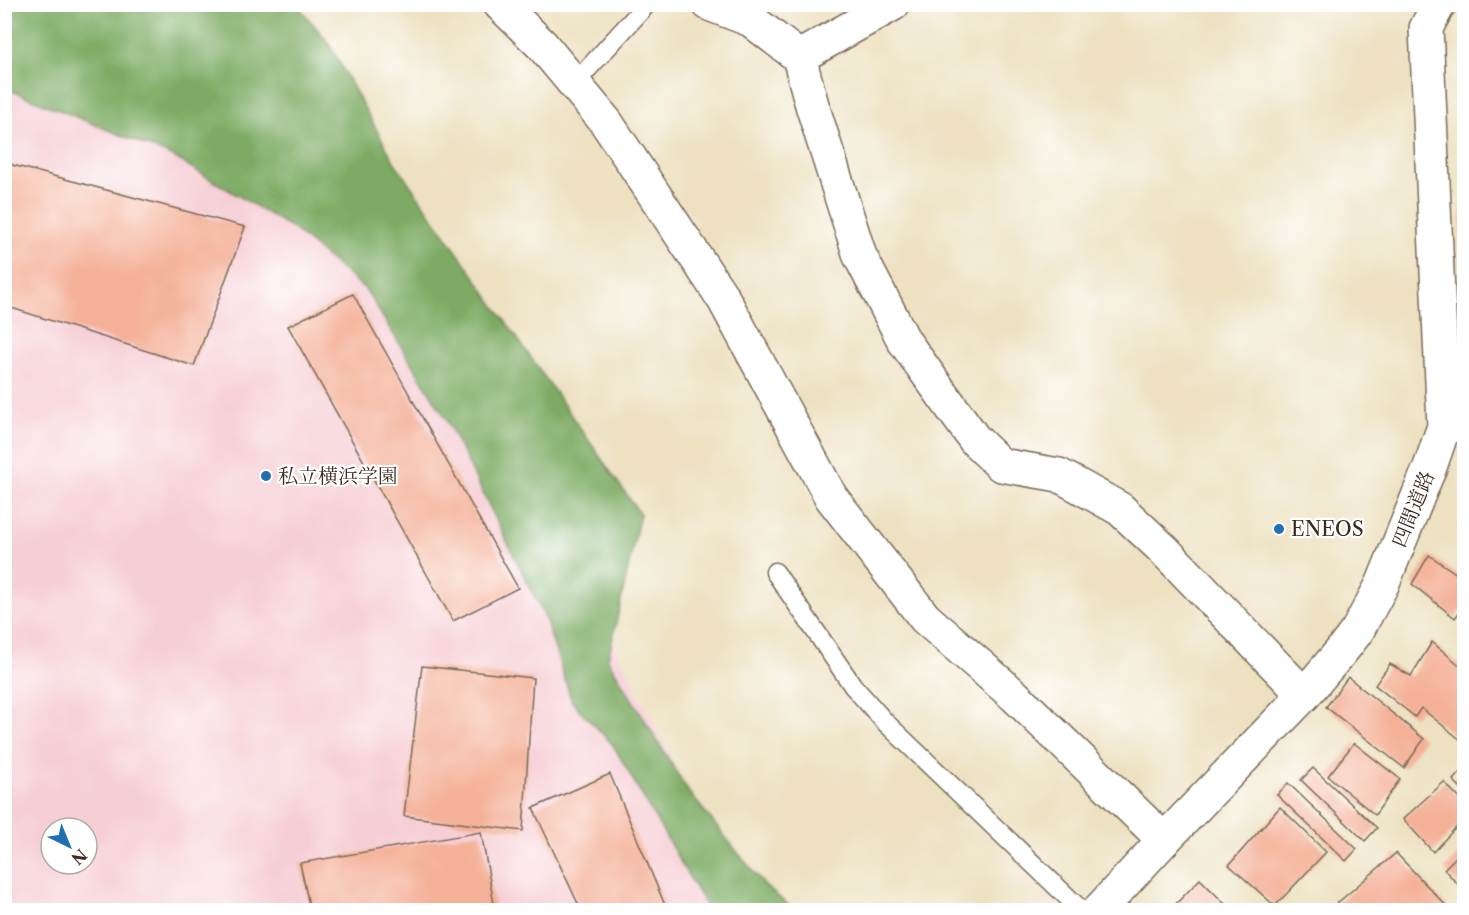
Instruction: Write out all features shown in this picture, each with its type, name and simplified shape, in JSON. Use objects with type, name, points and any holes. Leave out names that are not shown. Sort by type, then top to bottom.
[{"type":"street","points":[[500,4],[542,45],[606,122],[723,298],[831,497],[925,618],[1015,696],[1164,840]]},
{"type":"street","points":[[709,4],[751,20],[799,57],[860,256],[904,341],[975,440],[1001,465],[1059,475],[1120,509],[1164,550],[1304,695]]},
{"type":"street","points":[[799,57],[892,4]]},
{"type":"street","name":"四間道路","points":[[1099,910],[1304,695],[1357,631],[1382,585],[1430,467],[1444,426],[1426,28],[1438,4]]},
{"type":"lane","points":[[574,84],[647,4]]},
{"type":"lane","points":[[775,572],[853,686],[884,721],[1081,910]]},
{"type":"shaded area","name":"私立横浜学園","points":[[5,5],[367,160],[734,881],[707,910],[5,910]]},
{"type":"green space","points":[[4,5],[297,5],[328,42],[395,163],[640,514],[608,660],[688,791],[765,886],[795,910],[708,910],[613,745],[572,702],[545,618],[445,417],[366,290],[292,228],[172,156],[5,88]]},
{"type":"building","points":[[5,163],[245,227],[194,366],[5,306]]},
{"type":"building","points":[[1462,203],[1464,203],[1464,244],[1461,242]]},
{"type":"building","points":[[353,294],[518,588],[453,621],[288,326]]},
{"type":"building","points":[[1429,555],[1464,579],[1464,606],[1455,618],[1412,584]]},
{"type":"building","points":[[1432,642],[1464,669],[1464,738],[1462,741],[1421,708],[1415,717],[1375,685],[1390,664],[1411,676]]},
{"type":"building","points":[[422,666],[533,678],[523,831],[404,816]]},
{"type":"building","points":[[1348,677],[1424,739],[1404,768],[1326,707]]},
{"type":"building","points":[[1354,743],[1400,779],[1375,815],[1328,776]]},
{"type":"building","points":[[1313,768],[1377,828],[1365,841],[1301,780]]},
{"type":"building","points":[[1464,768],[1464,791],[1453,780]]},
{"type":"building","points":[[610,774],[667,910],[581,910],[533,808]]},
{"type":"building","points":[[1444,782],[1464,803],[1464,819],[1433,852],[1403,819]]},
{"type":"building","points":[[1288,783],[1357,849],[1346,861],[1277,795]]},
{"type":"building","points":[[1280,807],[1326,852],[1275,906],[1229,865]]},
{"type":"building","points":[[481,832],[495,910],[310,910],[300,863]]},
{"type":"building","points":[[1464,849],[1464,891],[1444,869]]},
{"type":"building","points":[[1396,853],[1450,910],[1329,910]]},
{"type":"building","points":[[1200,879],[1231,910],[1170,910]]},
{"type":"place","name":"私立横浜学園","points":[[266,476]]},
{"type":"place","name":"ENEOS","points":[[1279,529]]}]
